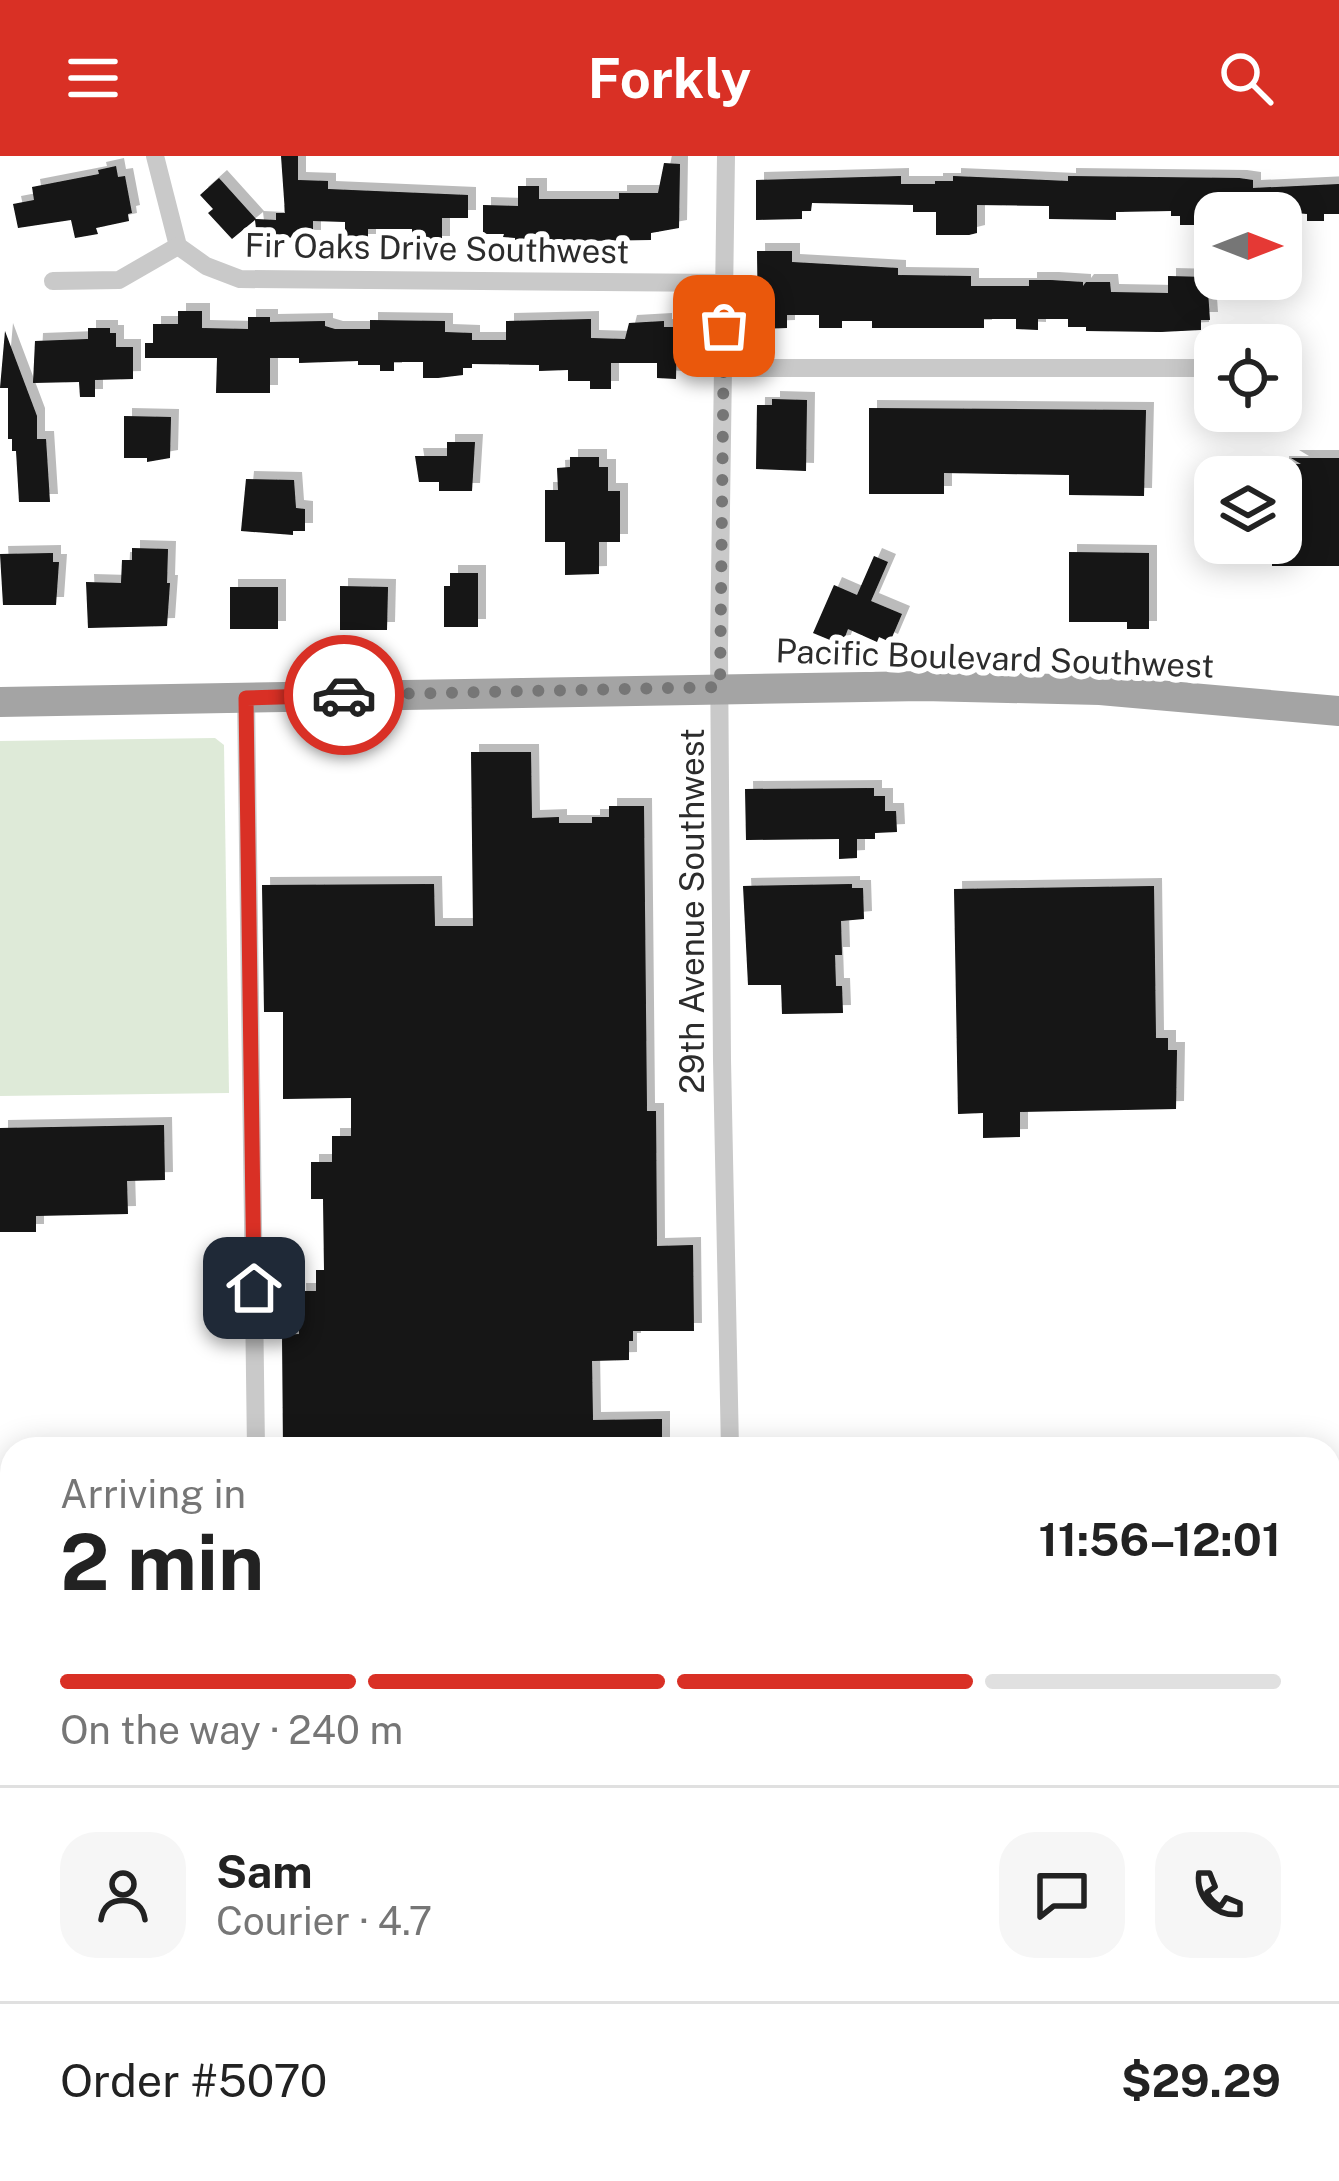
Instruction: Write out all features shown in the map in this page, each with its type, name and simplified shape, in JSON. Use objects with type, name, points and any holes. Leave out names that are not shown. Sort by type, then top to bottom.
[{"type":"main road","name":"Pacific Boulevard Southwest","points":[[0,702],[720,687],[1100,690],[1339,711]]},
{"type":"street","points":[[53,280],[118,280],[178,247],[154,156]]},
{"type":"street","name":"29th Avenue Southwest","points":[[726,156],[720,687],[730,1437]]},
{"type":"street","name":"Fir Oaks Drive Southwest","points":[[178,247],[206,266],[240,279],[725,283]]},
{"type":"street","points":[[723,368],[1194,368]]},
{"type":"street","points":[[246,698],[256,1437]]},
{"type":"green space","points":[[215,738],[224,745],[229,1093],[0,1096],[0,741]]},
{"type":"building","points":[[281,156],[298,156],[298,180],[328,181],[328,189],[468,195],[468,218],[442,218],[442,244],[412,244],[412,229],[368,229],[368,242],[345,242],[345,222],[313,221],[313,238],[257,237],[255,220],[232,239],[208,213],[213,209],[200,195],[219,178],[256,219],[276,220],[276,213],[285,213]]},
{"type":"building","points":[[664,163],[680,164],[679,228],[651,233],[651,240],[515,242],[504,234],[483,234],[483,205],[518,206],[518,186],[539,186],[539,199],[619,199],[619,193],[658,193]]},
{"type":"building","points":[[116,166],[118,177],[125,176],[132,213],[129,221],[75,238],[71,220],[18,228],[13,204],[34,200],[32,187],[99,174],[98,170]]},
{"type":"building","points":[[901,176],[901,184],[935,184],[953,181],[953,176],[1068,181],[1068,176],[1239,178],[1253,180],[1253,188],[1339,184],[1339,214],[1324,214],[1324,221],[1307,221],[1307,214],[1302,214],[1302,192],[1194,192],[1194,225],[1180,225],[1180,216],[1171,216],[1171,211],[1116,212],[1116,220],[1049,219],[1049,206],[977,205],[977,233],[936,235],[936,212],[913,212],[913,205],[812,203],[811,211],[802,211],[802,219],[756,220],[756,180]]},
{"type":"building","points":[[757,251],[792,251],[792,262],[898,268],[898,275],[971,276],[971,286],[1029,286],[1029,280],[1083,282],[1083,286],[1110,282],[1111,292],[1168,293],[1168,276],[1194,277],[1194,300],[1209,300],[1210,320],[1194,324],[1194,330],[1161,332],[1086,331],[1086,327],[1068,327],[1068,319],[1038,319],[1038,330],[1016,329],[1016,319],[984,319],[984,328],[872,328],[872,321],[842,321],[842,328],[819,328],[819,315],[787,315],[787,328],[758,329]]},
{"type":"building","points":[[178,311],[202,311],[202,328],[248,329],[248,317],[270,317],[270,322],[325,321],[325,326],[335,329],[370,329],[370,320],[445,321],[445,332],[472,333],[472,340],[506,340],[506,321],[591,319],[591,338],[625,339],[629,323],[664,321],[664,327],[677,327],[676,379],[657,378],[657,363],[611,363],[611,389],[590,389],[590,381],[568,381],[568,370],[539,371],[539,365],[472,364],[472,368],[463,368],[463,375],[423,378],[423,362],[394,362],[394,371],[380,371],[380,365],[358,365],[358,361],[299,363],[299,358],[270,358],[270,393],[216,393],[217,358],[145,358],[145,343],[153,343],[153,324],[178,324]]},
{"type":"building","points":[[88,328],[110,328],[110,333],[116,333],[116,347],[133,347],[133,379],[95,380],[95,397],[80,397],[79,382],[33,383],[35,341],[88,339]]},
{"type":"building","points":[[5,331],[37,416],[37,439],[46,439],[50,502],[19,502],[16,451],[8,439],[8,388],[0,388]]},
{"type":"building","points":[[772,399],[807,400],[806,471],[756,469],[757,405],[772,405]]},
{"type":"building","points":[[869,408],[1146,410],[1144,496],[1069,495],[1069,475],[944,473],[944,494],[869,494]]},
{"type":"building","points":[[124,416],[171,417],[170,458],[147,462],[147,458],[124,458]]},
{"type":"building","points":[[447,442],[475,442],[472,491],[439,491],[439,482],[419,482],[415,456],[447,456]]},
{"type":"building","points":[[570,457],[599,457],[599,467],[608,467],[608,491],[620,491],[620,542],[599,542],[599,574],[565,575],[565,542],[545,542],[545,490],[558,490],[557,468],[570,467]]},
{"type":"building","points":[[1302,458],[1339,458],[1339,566],[1272,566],[1302,564]]},
{"type":"building","points":[[246,479],[294,480],[296,508],[305,509],[305,531],[293,531],[293,535],[241,531]]},
{"type":"building","points":[[132,548],[168,549],[167,626],[88,628],[86,582],[121,583],[122,560],[132,560]]},
{"type":"building","points":[[1069,552],[1149,553],[1149,629],[1127,629],[1127,622],[1069,622]]},
{"type":"building","points":[[53,553],[53,562],[59,562],[56,605],[3,605],[0,554]]},
{"type":"building","points":[[874,556],[888,562],[871,601],[902,614],[890,642],[879,637],[877,642],[848,629],[842,645],[813,633],[834,585],[857,595]]},
{"type":"building","points":[[450,573],[478,573],[478,627],[444,627],[444,586],[450,586]]},
{"type":"building","points":[[340,586],[388,587],[387,630],[340,630]]},
{"type":"building","points":[[230,587],[278,587],[278,629],[230,629]]},
{"type":"building","points":[[471,752],[531,752],[532,818],[592,823],[592,817],[609,817],[609,806],[644,806],[647,1111],[656,1111],[657,1246],[693,1245],[694,1331],[633,1331],[629,1360],[592,1361],[593,1420],[662,1419],[662,1437],[283,1437],[282,1335],[299,1334],[298,1291],[316,1291],[316,1270],[324,1270],[323,1199],[311,1199],[311,1162],[332,1162],[332,1136],[351,1136],[351,1098],[283,1099],[283,1012],[264,1012],[262,885],[434,884],[435,926],[473,926]]},
{"type":"building","points":[[874,788],[874,796],[885,796],[885,811],[896,811],[897,832],[857,839],[857,858],[839,859],[839,839],[746,840],[745,789]]},
{"type":"building","points":[[852,884],[852,888],[863,888],[864,919],[841,921],[842,955],[835,955],[843,1013],[782,1014],[781,985],[748,985],[743,886]]},
{"type":"building","points":[[1154,886],[1156,1038],[1168,1038],[1168,1050],[1177,1050],[1176,1109],[1020,1112],[1020,1137],[983,1138],[983,1113],[958,1114],[954,889]]},
{"type":"building","points":[[164,1125],[165,1180],[127,1181],[128,1214],[36,1216],[36,1232],[0,1232],[0,1128]]},
{"type":"way so far","points":[[344,695],[720,687],[724,326]]},
{"type":"route","points":[[254,1288],[246,698],[344,695]]}]
